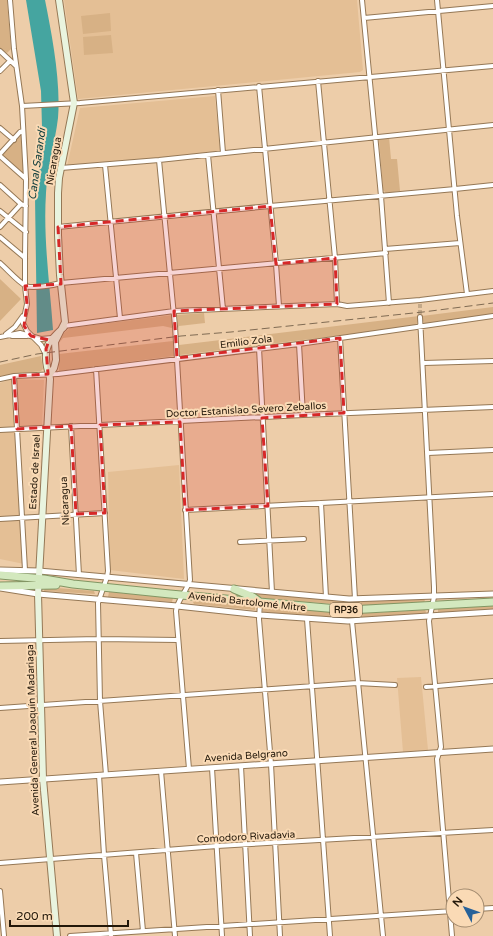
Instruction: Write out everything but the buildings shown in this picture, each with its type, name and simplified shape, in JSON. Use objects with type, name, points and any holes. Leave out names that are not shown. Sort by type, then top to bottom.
[{"type":"main road","name":"Nicaragua","points":[[59,0],[74,103],[58,184],[58,284],[65,314],[64,326]]},
{"type":"main road","points":[[45,353],[52,338],[64,326]]},
{"type":"main road","name":"Estado de Israel","points":[[39,571],[50,374],[54,368],[56,360],[55,342],[64,326]]},
{"type":"main road","name":"Estado de Israel","points":[[45,353],[47,369],[50,374]]},
{"type":"main road","name":"Avenida General Joaquín Madariaga","points":[[39,571],[40,706],[43,779],[57,936]]},
{"type":"main road","name":"Avenida Bartolomé Mitre","points":[[0,575],[38,582],[349,610],[493,602]]},
{"type":"main road","name":"Avenida Bartolomé Mitre","points":[[0,587],[38,582]]},
{"type":"main road","points":[[234,590],[253,597],[260,603]]},
{"type":"street","points":[[10,0],[14,49],[22,106],[26,179],[25,286],[27,301],[24,326],[31,336],[41,345],[45,353]]},
{"type":"street","points":[[362,0],[376,136],[389,303]]},
{"type":"street","points":[[437,0],[460,243],[467,294]]},
{"type":"street","points":[[364,18],[493,6]]},
{"type":"street","points":[[4,55],[10,55],[14,49]]},
{"type":"street","points":[[0,51],[16,66]]},
{"type":"street","points":[[0,71],[10,61]]},
{"type":"street","points":[[22,106],[74,103],[493,66]]},
{"type":"street","points":[[318,81],[335,258],[337,304]]},
{"type":"street","points":[[258,86],[279,306]]},
{"type":"street","points":[[218,90],[223,153]]},
{"type":"street","points":[[61,168],[159,160],[376,136],[493,125]]},
{"type":"street","points":[[0,128],[14,140]]},
{"type":"street","points":[[23,131],[20,132],[0,155],[26,179]]},
{"type":"street","points":[[208,155],[223,309]]},
{"type":"street","points":[[159,160],[174,311],[190,580],[177,606],[178,640],[189,769]]},
{"type":"street","points":[[105,165],[120,318]]},
{"type":"street","points":[[58,227],[455,189],[493,184]]},
{"type":"street","points":[[0,185],[21,204],[26,206]]},
{"type":"street","points":[[0,227],[21,204]]},
{"type":"street","points":[[0,211],[26,232]]},
{"type":"street","points":[[0,237],[25,258]]},
{"type":"street","points":[[0,263],[25,286],[32,287],[335,258],[460,243]]},
{"type":"street","points":[[64,326],[174,311],[337,304],[347,306],[420,302],[493,291]]},
{"type":"street","points":[[0,337],[15,327],[25,312]]},
{"type":"street","name":"Emilio Zola","points":[[0,379],[14,376],[58,374],[299,344],[493,316]]},
{"type":"street","points":[[420,317],[424,363],[434,597],[430,616],[441,747],[437,758],[449,888]]},
{"type":"street","points":[[0,337],[8,335],[31,336],[41,339],[52,338]]},
{"type":"street","points":[[340,338],[348,502],[355,599]]},
{"type":"street","points":[[299,344],[303,415]]},
{"type":"street","points":[[258,348],[272,592]]},
{"type":"street","points":[[424,363],[493,361]]},
{"type":"street","points":[[96,369],[105,513],[107,577],[99,599],[100,701],[106,775]]},
{"type":"street","points":[[14,376],[25,570]]},
{"type":"street","name":"Doctor Estanislao Severo Zeballos","points":[[0,430],[493,407]]},
{"type":"street","name":"Nicaragua","points":[[71,426],[79,575]]},
{"type":"street","points":[[428,453],[493,450]]},
{"type":"street","points":[[185,510],[493,494]]},
{"type":"street","points":[[321,503],[326,597]]},
{"type":"street","points":[[0,519],[105,513]]},
{"type":"street","points":[[240,542],[270,542],[304,539]]},
{"type":"street","name":"Avenida Bartolomé Mitre","points":[[0,570],[39,571],[188,586],[355,599],[493,594]]},
{"type":"street","name":"Avenida Bartolomé Mitre","points":[[0,587],[38,594],[260,615],[352,621],[493,612]]},
{"type":"street","points":[[260,603],[276,843],[280,936]]},
{"type":"street","points":[[307,618],[330,936]]},
{"type":"street","points":[[352,621],[383,936]]},
{"type":"street","points":[[0,641],[99,639],[178,640]]},
{"type":"street","points":[[426,687],[493,681]]},
{"type":"street","points":[[0,708],[357,683],[395,685]]},
{"type":"street","name":"Avenida Belgrano","points":[[0,782],[493,749]]},
{"type":"street","points":[[241,766],[250,936]]},
{"type":"street","points":[[212,768],[222,936]]},
{"type":"street","points":[[161,771],[175,936]]},
{"type":"street","points":[[99,775],[111,935]]},
{"type":"street","name":"Comodoro Rivadavia","points":[[0,863],[217,846],[493,830]]},
{"type":"street","points":[[136,853],[143,931]]},
{"type":"street","points":[[0,892],[4,936]]},
{"type":"street","points":[[70,936],[111,935],[143,931],[445,911]]},
{"type":"highlighted area","points":[[270,206],[276,264],[335,258],[337,304],[174,311],[177,358],[340,338],[344,413],[262,418],[268,506],[185,510],[180,422],[100,425],[105,513],[76,514],[71,426],[17,429],[14,376],[48,374],[46,349],[49,340],[31,336],[24,326],[27,304],[25,286],[61,284],[58,227]]},
{"type":"shaded area","points":[[0,0],[7,0],[11,49],[7,53],[0,48]]},
{"type":"shaded area","points":[[64,0],[357,0],[363,70],[360,72],[78,99]]},
{"type":"shaded area","points":[[110,13],[111,31],[83,34],[81,16]]},
{"type":"shaded area","points":[[111,35],[113,53],[84,55],[83,37]]},
{"type":"shaded area","points":[[215,96],[220,152],[67,166],[80,108]]},
{"type":"shaded area","points":[[21,135],[23,173],[3,155],[3,153]]},
{"type":"shaded area","points":[[389,137],[391,159],[397,159],[400,191],[386,193],[383,190],[379,140],[381,138]]},
{"type":"shaded area","points":[[0,279],[21,299],[0,321]]},
{"type":"shaded area","points":[[493,307],[493,314],[424,325],[422,316]]},
{"type":"shaded area","points":[[204,313],[205,323],[179,326],[178,328],[177,315]]},
{"type":"shaded area","points":[[172,315],[172,328],[163,326],[63,338],[60,342],[64,333],[70,328]]},
{"type":"shaded area","points":[[419,316],[416,326],[180,355],[179,345]]},
{"type":"shaded area","points":[[173,341],[174,356],[59,371],[59,354]]},
{"type":"shaded area","points":[[41,356],[43,369],[41,371],[0,376],[0,365]]},
{"type":"shaded area","points":[[12,379],[44,380],[42,426],[14,426],[24,564],[0,559],[0,383]]},
{"type":"shaded area","points":[[179,465],[184,579],[110,570],[108,472]]},
{"type":"shaded area","points":[[45,587],[94,591],[95,594],[44,591]]},
{"type":"shaded area","points":[[109,592],[173,598],[172,602],[108,597]]},
{"type":"shaded area","points":[[250,593],[330,600],[359,601],[424,599],[425,601],[360,606],[270,599]]},
{"type":"shaded area","points":[[194,601],[255,606],[255,610],[194,604]]},
{"type":"shaded area","points":[[493,606],[493,610],[438,613],[438,609]]},
{"type":"shaded area","points":[[264,607],[353,614],[425,610],[426,612],[425,614],[352,618],[263,612]]},
{"type":"shaded area","points":[[421,677],[428,750],[403,752],[397,678]]},
{"type":"water","points":[[26,0],[45,0],[53,43],[59,104],[48,174],[45,210],[46,245],[53,330],[37,333],[35,197],[40,161],[42,127],[41,91]]},
{"type":"tunnel","points":[[420,304],[420,317]]},
{"type":"railway","points":[[0,362],[37,354],[181,336],[423,312],[493,303]]},
{"type":"water label","name":"Canal Sarandí","points":[[37,164]]}]
